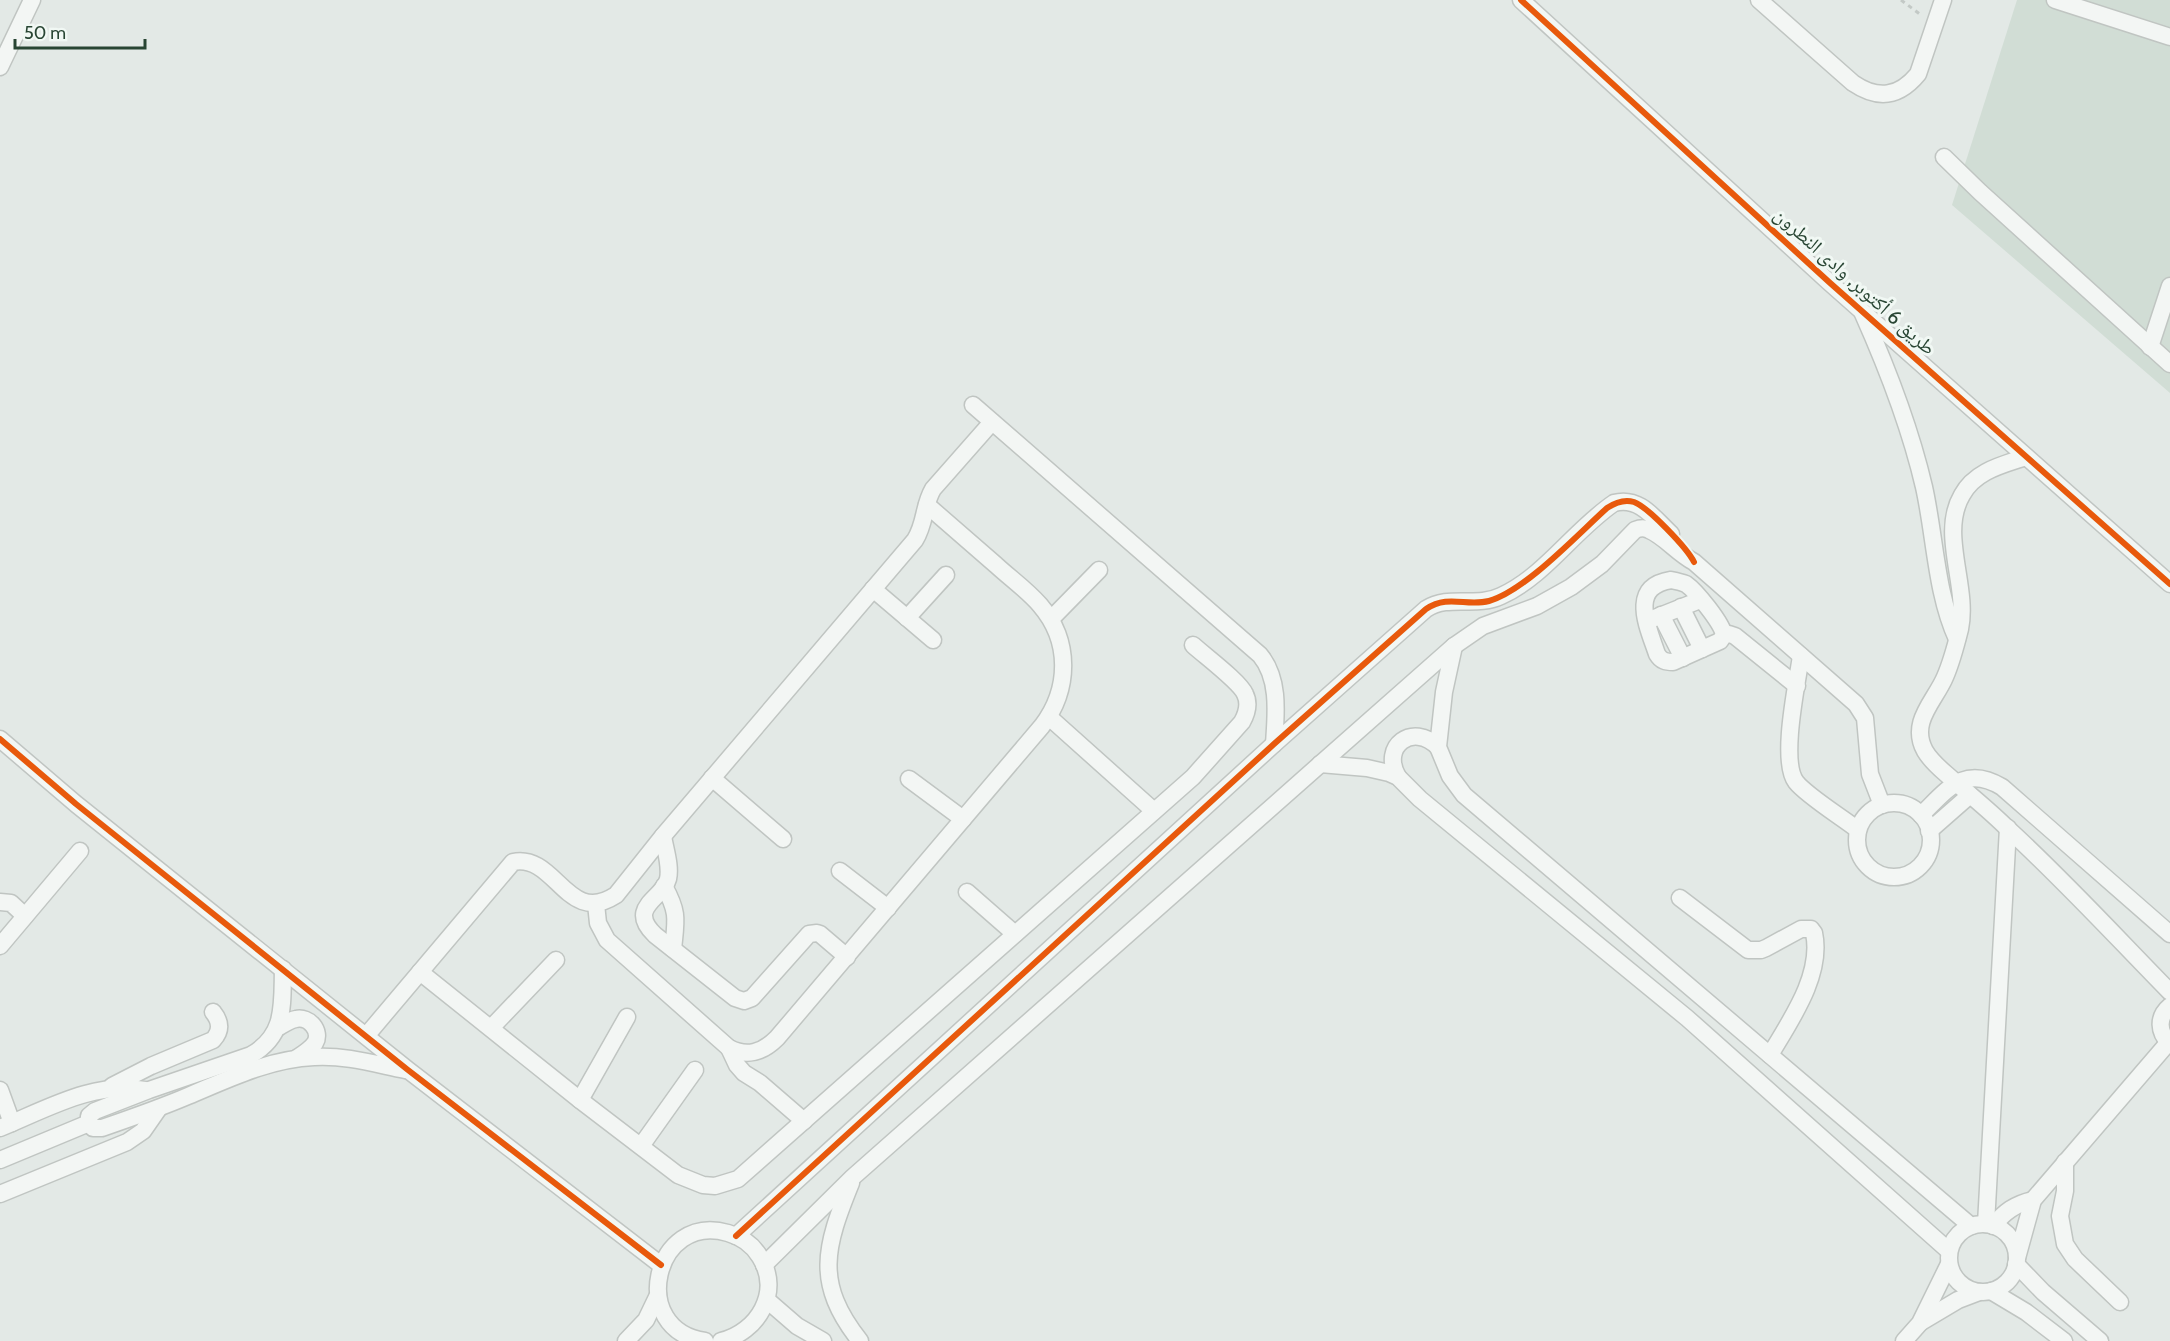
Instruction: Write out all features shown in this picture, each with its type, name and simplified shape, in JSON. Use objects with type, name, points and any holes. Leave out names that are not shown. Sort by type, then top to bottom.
[{"type":"street","points":[[0,67],[32,0]]},
{"type":"street","name":"طريق 6 أكتوبر, وادى النطرون","points":[[1521,0],[1860,308],[2170,585]]},
{"type":"street","points":[[1759,0],[1853,82],[1863,90],[1875,94],[1894,92],[1910,84],[1918,74],[1943,0]]},
{"type":"street","points":[[2055,0],[2170,37]]},
{"type":"street","points":[[1944,157],[2170,364]]},
{"type":"street","points":[[2150,346],[2170,285]]},
{"type":"street","points":[[1860,308],[1885,366],[1910,434],[1926,497],[1948,616],[1957,639]]},
{"type":"street","points":[[974,405],[1260,655],[1271,673],[1274,686],[1274,744]]},
{"type":"street","points":[[366,1036],[513,862],[521,861],[537,865],[574,898],[585,903],[596,904],[616,895],[663,836],[915,540],[924,523],[933,489],[992,422]]},
{"type":"street","points":[[2026,457],[1986,471],[1972,481],[1955,511],[1953,529],[1962,600],[1960,626],[1949,668],[1927,706],[1920,726],[1920,737],[1928,756],[2008,828],[2170,992]]},
{"type":"street","points":[[736,1236],[1274,744],[1426,609],[1442,601],[1487,602],[1516,587],[1607,508],[1622,501],[1631,501],[1641,506],[1684,547],[1694,562]]},
{"type":"street","points":[[1631,501],[1635,530]]},
{"type":"street","points":[[596,904],[598,923],[608,940],[729,1048],[746,1054],[764,1049],[777,1038],[847,957],[1049,717],[1059,697],[1064,674],[1063,651],[1051,619],[1030,596],[927,505]]},
{"type":"street","points":[[764,1265],[853,1177],[1454,646],[1483,626],[1537,606],[1571,587],[1602,564],[1635,530],[1640,528],[1651,530],[1679,554],[1694,562],[1862,710],[1867,726],[1870,774],[1882,805]]},
{"type":"street","points":[[1051,619],[1099,570]]},
{"type":"street","points":[[907,618],[946,575]]},
{"type":"street","points":[[1724,635],[1723,629],[1686,585],[1671,580],[1664,581],[1646,596],[1644,604],[1683,658],[1729,634],[1735,636],[1797,686]]},
{"type":"street","points":[[873,589],[933,640]]},
{"type":"street","points":[[1654,618],[1700,600]]},
{"type":"street","points":[[1471,602],[1483,626]]},
{"type":"street","points":[[1681,607],[1702,649]]},
{"type":"street","points":[[420,972],[580,1100],[686,1180],[715,1186],[738,1179],[1210,760],[1242,722],[1247,701],[1241,688],[1193,645]]},
{"type":"street","points":[[1438,747],[1444,693],[1454,646]]},
{"type":"street","points":[[1801,656],[1789,746],[1791,772],[1800,786],[1858,830]]},
{"type":"street","points":[[1049,717],[1154,811]]},
{"type":"street","points":[[2064,1341],[2026,1312],[1985,1292],[1963,1286],[1956,1280],[1949,1257],[1686,1018],[1420,799],[1398,777],[1393,768],[1392,758],[1395,748],[1411,736],[1421,736],[1431,740],[1438,747],[1450,776],[1464,795],[1770,1056],[1983,1225],[2006,1233],[2010,1238],[2017,1261],[2043,1292],[2100,1341]]},
{"type":"street","points":[[0,740],[76,804],[408,1070],[661,1265]]},
{"type":"street","points":[[1320,764],[1367,768],[1398,777]]},
{"type":"street","points":[[712,778],[783,838]]},
{"type":"street","points":[[1921,815],[1956,782],[1973,778],[1983,779],[2002,788],[2170,934]]},
{"type":"street","points":[[909,779],[963,819]]},
{"type":"street","points":[[1929,831],[1970,795]]},
{"type":"street","points":[[1899,804],[1921,815],[1929,831],[1930,846],[1928,856],[1921,866],[1902,877],[1891,878],[1871,869],[1863,861],[1858,852],[1857,840],[1858,830],[1867,814],[1882,805],[1899,804]]},
{"type":"street","points":[[1983,1225],[2008,828]]},
{"type":"street","points":[[663,836],[668,873],[664,886],[646,907],[645,920],[650,931],[735,998],[744,1001],[755,995],[809,934],[820,934],[847,957]]},
{"type":"street","points":[[0,946],[80,852]]},
{"type":"street","points":[[840,871],[888,908]]},
{"type":"street","points":[[664,886],[675,908],[673,949]]},
{"type":"street","points":[[967,892],[1016,934]]},
{"type":"street","points":[[1680,898],[1748,950],[1766,948],[1801,928],[1811,929],[1814,933],[1815,948],[1809,984],[1770,1056]]},
{"type":"street","points":[[0,902],[11,903],[25,916]]},
{"type":"street","points":[[491,1028],[556,960]]},
{"type":"street","points":[[279,1027],[283,969]]},
{"type":"street","points":[[1904,1341],[1920,1323],[1958,1300],[2000,1288],[2008,1281],[2013,1274],[2033,1200],[2169,1043],[2164,1037],[2160,1022],[2162,1015],[2170,1006]]},
{"type":"street","points":[[109,1088],[151,1066],[213,1041],[217,1036],[219,1023],[213,1012]]},
{"type":"street","points":[[580,1100],[627,1017]]},
{"type":"street","points":[[297,1058],[315,1044],[316,1039],[312,1023],[302,1018],[296,1018],[279,1027],[267,1044],[251,1055],[149,1090],[91,1113],[89,1123],[93,1128],[102,1128],[159,1108],[260,1067],[297,1058],[340,1058],[408,1070]]},
{"type":"street","points":[[729,1048],[732,1057],[744,1073],[760,1083],[804,1121]]},
{"type":"street","points":[[760,1083],[760,1066],[764,1049]]},
{"type":"street","points":[[641,1146],[695,1070]]},
{"type":"street","points":[[0,1090],[6,1125],[84,1094],[123,1087],[149,1090]]},
{"type":"street","points":[[0,1194],[127,1142],[143,1131],[159,1108]]},
{"type":"street","points":[[0,1160],[89,1123]]},
{"type":"street","points":[[2065,1162],[2065,1191],[2060,1216],[2065,1244],[2075,1259],[2120,1302]]},
{"type":"street","points":[[853,1177],[830,1238],[828,1272],[837,1305],[844,1320],[860,1341]]},
{"type":"street","points":[[1920,1323],[1957,1236],[1983,1225],[2010,1208],[2033,1200]]},
{"type":"street","points":[[692,1340],[675,1327],[664,1313],[658,1295],[658,1275],[661,1265],[673,1247],[691,1235],[706,1231],[721,1231],[736,1236],[756,1251],[764,1265],[768,1282],[767,1300],[745,1338],[721,1341]]},
{"type":"street","points":[[626,1341],[646,1320],[658,1295]]},
{"type":"street","points":[[767,1300],[803,1336],[823,1341]]},
{"type":"path","points":[[1901,0],[1935,25]]},
{"type":"shaded area","points":[[2017,0],[2170,0],[2170,393],[1952,205]]},
{"type":"cycle path","points":[[1521,0],[1829,282],[2170,584]]},
{"type":"cycle path","points":[[736,1236],[1274,744],[1426,609],[1442,602],[1473,603],[1489,601],[1503,595],[1535,574],[1607,508],[1623,501],[1640,505],[1657,519],[1676,538],[1694,562]]},
{"type":"cycle path","points":[[0,739],[76,804],[408,1070],[661,1265]]}]
